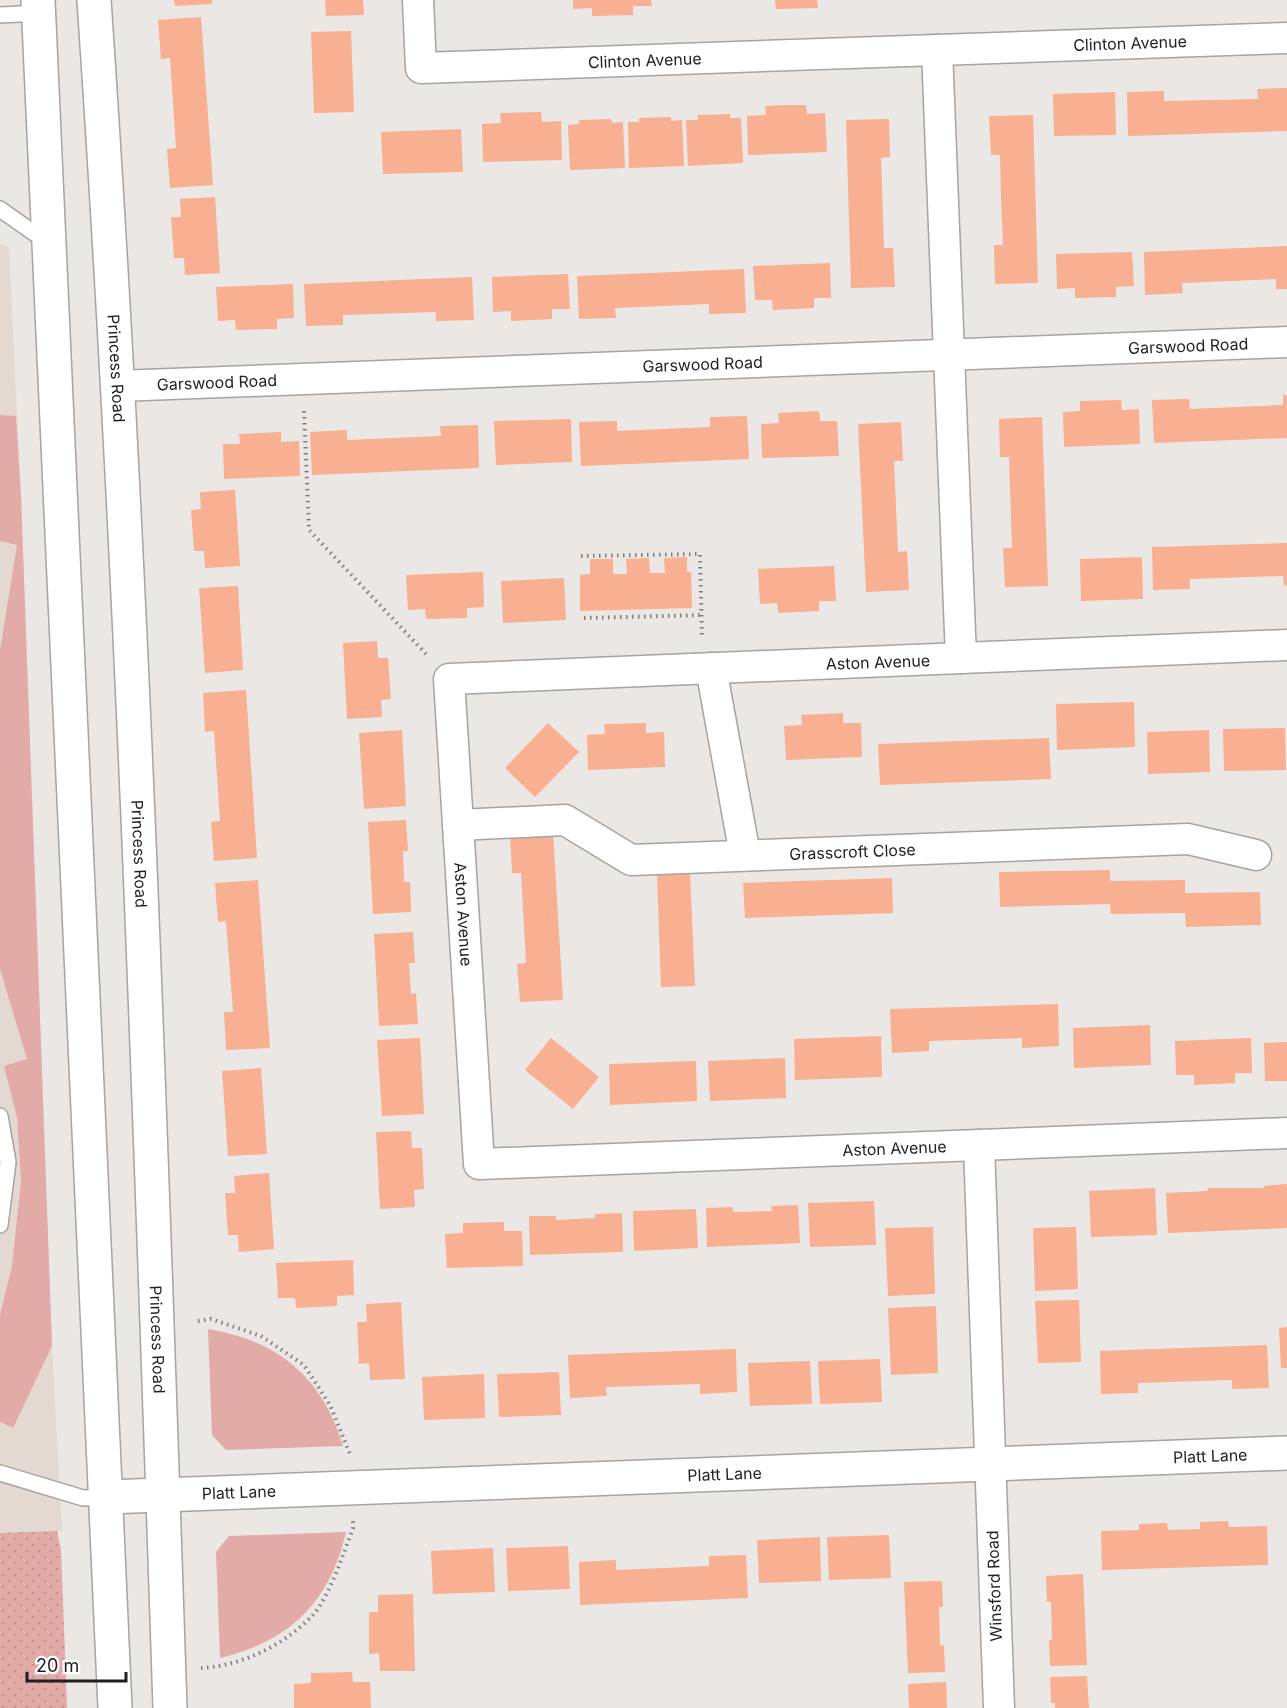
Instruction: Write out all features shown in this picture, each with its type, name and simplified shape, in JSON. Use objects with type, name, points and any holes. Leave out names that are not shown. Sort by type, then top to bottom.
[{"type":"main road","name":"Princess Road","points":[[94,0],[118,386],[151,1119],[171,1708]]},
{"type":"main road","points":[[38,7],[115,1708]]},
{"type":"main road","name":"Platt Lane","points":[[107,1497],[1287,1454]]},
{"type":"street","name":"Clinton Avenue","points":[[418,0],[421,68],[1287,38]]},
{"type":"street","points":[[938,50],[961,658]]},
{"type":"street","name":"Garswood Road","points":[[118,386],[1287,342]]},
{"type":"street","name":"Aston Avenue","points":[[1287,645],[449,679],[479,1164],[1287,1133]]},
{"type":"street","points":[[707,668],[745,855]]},
{"type":"street","name":"Grasscroft Close","points":[[458,825],[565,820],[632,860],[1188,839],[1256,855]]},
{"type":"street","points":[[978,1145],[989,1465]]},
{"type":"street","name":"Winsford Road","points":[[989,1465],[999,1708]]},
{"type":"lane","points":[[0,15],[38,7]]},
{"type":"lane","points":[[0,209],[48,243]]},
{"type":"lane","points":[[0,1116],[8,1162],[0,1225]]},
{"type":"lane","points":[[0,1473],[83,1498],[107,1497]]},
{"type":"path","points":[[303,379],[309,530],[449,679]]},
{"type":"path","points":[[581,556],[700,554],[707,668]]},
{"type":"path","points":[[584,618],[702,615]]},
{"type":"path","points":[[169,1669],[224,1667],[273,1647],[313,1615],[336,1573],[353,1528],[350,1449],[330,1405],[304,1365],[261,1336],[211,1319],[198,1320]]},
{"type":"shaded area","points":[[0,243],[9,248],[21,496],[52,1346],[62,1531],[57,1532],[61,1550],[67,1708],[0,1708]]},
{"type":"shaded area","points":[[0,415],[16,416],[21,496],[52,1346],[13,1428],[0,1422],[0,1315],[12,1266],[21,1181],[17,1117],[4,1066],[27,1059],[0,969],[0,650],[17,545],[0,541]]},
{"type":"shaded area","points":[[208,1329],[256,1343],[276,1353],[294,1366],[323,1400],[343,1446],[226,1450],[212,1435]]},
{"type":"shaded area","points":[[57,1531],[61,1550],[67,1708],[0,1708],[0,1533]]},
{"type":"shaded area","points":[[346,1532],[339,1557],[329,1579],[318,1598],[303,1615],[267,1641],[245,1651],[220,1658],[216,1552],[229,1536]]},
{"type":"building","points":[[174,0],[212,0],[212,4],[175,6]]},
{"type":"building","points":[[325,0],[363,0],[364,15],[326,16]]},
{"type":"building","points":[[573,0],[651,0],[652,6],[633,6],[633,15],[592,16],[592,8],[573,9]]},
{"type":"building","points":[[775,0],[817,0],[818,8],[776,9]]},
{"type":"building","points":[[201,17],[213,185],[170,188],[167,149],[176,148],[170,58],[161,59],[158,20]]},
{"type":"building","points":[[351,31],[354,112],[314,113],[311,32]]},
{"type":"building","points":[[1287,88],[1287,131],[1128,136],[1127,92],[1164,91],[1164,101],[1258,99],[1257,89]]},
{"type":"building","points":[[1115,92],[1116,135],[1054,136],[1053,94]]},
{"type":"building","points":[[806,105],[807,114],[825,113],[827,152],[748,155],[747,116],[766,115],[765,106]]},
{"type":"building","points":[[541,112],[542,122],[561,121],[562,160],[483,162],[482,124],[501,123],[500,113]]},
{"type":"building","points":[[730,114],[730,118],[741,118],[743,163],[688,166],[686,120],[698,120],[697,115]]},
{"type":"building","points":[[1033,115],[1038,283],[995,284],[994,245],[1003,245],[1000,155],[991,155],[989,116]]},
{"type":"building","points":[[671,117],[671,121],[682,120],[684,166],[629,168],[628,122],[639,122],[639,118]]},
{"type":"building","points":[[611,119],[612,123],[623,122],[625,168],[570,170],[568,125],[579,124],[579,120]]},
{"type":"building","points":[[889,119],[890,157],[881,158],[884,248],[893,248],[895,287],[851,288],[846,120]]},
{"type":"building","points":[[461,129],[463,172],[383,174],[381,132]]},
{"type":"building","points":[[215,197],[220,273],[185,275],[184,258],[174,258],[171,217],[181,217],[180,199]]},
{"type":"building","points":[[1287,246],[1287,289],[1276,289],[1276,279],[1182,283],[1183,293],[1145,295],[1144,252]]},
{"type":"building","points":[[1132,252],[1134,286],[1116,287],[1116,297],[1075,298],[1075,288],[1057,289],[1056,254]]},
{"type":"building","points":[[830,263],[831,298],[814,298],[814,308],[773,310],[772,300],[755,300],[753,266]]},
{"type":"building","points":[[744,269],[746,313],[709,314],[709,304],[615,308],[616,318],[579,319],[577,276]]},
{"type":"building","points":[[568,274],[570,309],[552,309],[552,319],[511,321],[511,311],[493,312],[492,277]]},
{"type":"building","points":[[472,277],[474,320],[436,321],[436,312],[343,315],[343,325],[306,326],[304,284]]},
{"type":"building","points":[[293,284],[294,318],[277,319],[277,329],[236,330],[235,320],[218,321],[216,287]]},
{"type":"building","points":[[1283,395],[1287,395],[1287,438],[1154,443],[1152,400],[1189,399],[1190,409],[1283,405]]},
{"type":"building","points":[[1121,400],[1122,410],[1139,409],[1140,444],[1064,447],[1063,412],[1080,411],[1080,401]]},
{"type":"building","points":[[819,411],[820,421],[837,421],[839,456],[762,458],[761,424],[779,423],[778,413]]},
{"type":"building","points":[[747,416],[749,459],[581,466],[579,422],[617,421],[617,431],[710,427],[710,417]]},
{"type":"building","points":[[1042,417],[1048,586],[1005,587],[1003,548],[1012,548],[1009,457],[1000,457],[999,419]]},
{"type":"building","points":[[571,419],[572,462],[496,465],[494,421]]},
{"type":"building","points":[[901,422],[903,461],[894,461],[898,552],[907,551],[909,590],[866,592],[858,424]]},
{"type":"building","points":[[478,425],[479,468],[312,475],[310,432],[347,430],[347,440],[441,436],[440,426]]},
{"type":"building","points":[[281,432],[281,442],[299,441],[300,476],[224,479],[223,444],[240,444],[239,434]]},
{"type":"building","points":[[235,490],[240,566],[205,568],[204,551],[194,551],[191,510],[201,509],[200,492]]},
{"type":"building","points":[[1287,543],[1287,585],[1284,586],[1283,576],[1190,579],[1190,589],[1153,590],[1152,547]]},
{"type":"building","points":[[687,557],[687,572],[691,572],[692,608],[580,611],[580,575],[590,574],[590,559],[613,559],[613,574],[627,574],[626,559],[649,558],[650,573],[665,573],[664,558]]},
{"type":"building","points":[[1142,557],[1143,599],[1081,601],[1080,559]]},
{"type":"building","points":[[834,566],[836,601],[819,601],[819,611],[778,613],[777,603],[760,604],[758,569]]},
{"type":"building","points":[[483,572],[484,607],[467,608],[467,618],[426,619],[425,609],[408,610],[406,575]]},
{"type":"building","points":[[564,578],[566,620],[503,623],[501,581]]},
{"type":"building","points":[[238,586],[243,670],[205,673],[199,588]]},
{"type":"building","points":[[377,641],[378,658],[388,658],[391,699],[381,700],[382,717],[347,719],[343,643]]},
{"type":"building","points":[[246,690],[257,858],[214,861],[211,822],[220,821],[214,731],[205,732],[203,693]]},
{"type":"building","points":[[1134,702],[1135,747],[1057,750],[1056,704]]},
{"type":"building","points":[[843,713],[843,723],[861,723],[862,757],[786,760],[784,726],[802,725],[801,715]]},
{"type":"building","points":[[548,723],[579,752],[535,797],[505,768]]},
{"type":"building","points":[[646,723],[646,733],[664,732],[665,767],[588,770],[587,735],[605,734],[604,724]]},
{"type":"building","points":[[1285,728],[1286,770],[1224,771],[1223,729]]},
{"type":"building","points":[[402,730],[406,806],[364,809],[359,733]]},
{"type":"building","points":[[1209,730],[1210,772],[1148,774],[1147,732]]},
{"type":"building","points":[[1049,738],[1051,779],[880,785],[878,744]]},
{"type":"building","points":[[406,820],[408,851],[403,851],[404,882],[410,882],[411,912],[373,914],[368,822]]},
{"type":"building","points":[[553,832],[563,1000],[520,1002],[517,964],[526,963],[521,873],[512,873],[510,835]]},
{"type":"building","points":[[1110,870],[1110,881],[1185,880],[1185,893],[1260,892],[1261,925],[1186,927],[1185,913],[1111,914],[1110,904],[1000,907],[999,872]]},
{"type":"building","points":[[690,873],[695,986],[661,987],[657,874]]},
{"type":"building","points":[[892,878],[893,913],[745,918],[743,883]]},
{"type":"building","points":[[258,880],[270,1048],[226,1050],[224,1012],[233,1012],[226,921],[218,922],[215,883]]},
{"type":"building","points":[[413,932],[415,963],[409,963],[411,994],[416,993],[418,1024],[379,1026],[374,934]]},
{"type":"building","points":[[1058,1004],[1059,1046],[1022,1048],[1022,1038],[929,1041],[929,1051],[892,1053],[890,1009]]},
{"type":"building","points":[[1150,1025],[1151,1065],[1074,1068],[1073,1028]]},
{"type":"building","points":[[881,1036],[882,1077],[795,1080],[794,1039]]},
{"type":"building","points":[[420,1038],[424,1114],[382,1116],[377,1040]]},
{"type":"building","points":[[551,1038],[599,1077],[573,1109],[525,1070]]},
{"type":"building","points":[[1251,1038],[1252,1073],[1235,1073],[1235,1083],[1194,1085],[1194,1075],[1176,1075],[1175,1041]]},
{"type":"building","points":[[1287,1042],[1287,1081],[1265,1081],[1264,1043]]},
{"type":"building","points":[[785,1058],[786,1098],[710,1101],[708,1061]]},
{"type":"building","points":[[696,1061],[697,1101],[610,1105],[609,1064]]},
{"type":"building","points":[[261,1068],[267,1154],[228,1156],[222,1071]]},
{"type":"building","points":[[411,1131],[412,1148],[422,1148],[424,1189],[414,1190],[415,1207],[380,1209],[376,1132]]},
{"type":"building","points":[[269,1173],[274,1249],[239,1252],[238,1235],[228,1235],[225,1193],[235,1193],[234,1176]]},
{"type":"building","points":[[1287,1184],[1287,1228],[1168,1233],[1166,1193],[1208,1191],[1208,1188],[1264,1188],[1263,1186]]},
{"type":"building","points":[[1155,1188],[1157,1235],[1091,1237],[1089,1191]]},
{"type":"building","points":[[874,1201],[876,1245],[810,1247],[808,1203]]},
{"type":"building","points":[[798,1205],[800,1243],[707,1247],[706,1208],[733,1207],[733,1212],[772,1211],[771,1206]]},
{"type":"building","points":[[696,1209],[698,1248],[634,1251],[633,1211]]},
{"type":"building","points":[[622,1213],[623,1252],[530,1255],[529,1216],[556,1216],[556,1220],[595,1218],[595,1214]]},
{"type":"building","points":[[504,1222],[504,1231],[522,1231],[523,1266],[447,1268],[445,1234],[463,1233],[463,1223]]},
{"type":"building","points":[[933,1227],[935,1294],[888,1296],[885,1228]]},
{"type":"building","points":[[1076,1227],[1078,1289],[1035,1291],[1033,1228]]},
{"type":"building","points":[[353,1260],[354,1295],[337,1296],[337,1306],[296,1308],[295,1298],[278,1298],[276,1263]]},
{"type":"building","points":[[1079,1300],[1081,1362],[1038,1363],[1035,1301]]},
{"type":"building","points":[[401,1302],[405,1379],[370,1380],[369,1363],[359,1364],[357,1322],[367,1322],[366,1304]]},
{"type":"building","points":[[936,1306],[938,1373],[891,1375],[888,1308]]},
{"type":"building","points":[[1287,1327],[1287,1368],[1281,1368],[1279,1328]]},
{"type":"building","points":[[1267,1345],[1269,1388],[1232,1389],[1232,1380],[1138,1383],[1138,1393],[1101,1394],[1100,1351]]},
{"type":"building","points":[[736,1349],[737,1392],[700,1394],[700,1384],[606,1387],[607,1396],[570,1398],[568,1355]]},
{"type":"building","points":[[880,1359],[882,1402],[820,1404],[818,1361]]},
{"type":"building","points":[[810,1361],[812,1404],[750,1406],[748,1363]]},
{"type":"building","points":[[559,1372],[561,1415],[499,1417],[497,1374]]},
{"type":"building","points":[[484,1374],[485,1418],[424,1420],[422,1377]]},
{"type":"building","points":[[1228,1521],[1229,1527],[1267,1526],[1268,1565],[1102,1570],[1101,1531],[1139,1530],[1139,1524],[1167,1523],[1168,1530],[1200,1529],[1200,1522]]},
{"type":"building","points":[[889,1535],[891,1578],[829,1580],[827,1537]]},
{"type":"building","points":[[820,1537],[821,1581],[759,1583],[757,1540]]},
{"type":"building","points":[[568,1546],[570,1589],[508,1591],[506,1548]]},
{"type":"building","points":[[493,1548],[495,1592],[433,1594],[431,1551]]},
{"type":"building","points":[[746,1555],[748,1598],[580,1605],[579,1562],[616,1560],[616,1570],[709,1566],[709,1556]]},
{"type":"building","points":[[1083,1574],[1087,1665],[1050,1666],[1051,1602],[1047,1602],[1046,1576]]},
{"type":"building","points":[[942,1581],[943,1607],[939,1607],[940,1646],[944,1645],[945,1672],[908,1673],[904,1582]]},
{"type":"building","points":[[413,1594],[415,1671],[380,1671],[379,1653],[369,1654],[369,1612],[378,1612],[378,1595]]},
{"type":"building","points":[[352,1672],[353,1682],[370,1682],[371,1708],[294,1708],[294,1684],[311,1683],[311,1673]]},
{"type":"building","points":[[1087,1676],[1089,1708],[1055,1708],[1055,1703],[1051,1703],[1050,1677]]},
{"type":"building","points":[[946,1682],[947,1708],[909,1708],[908,1684]]}]
